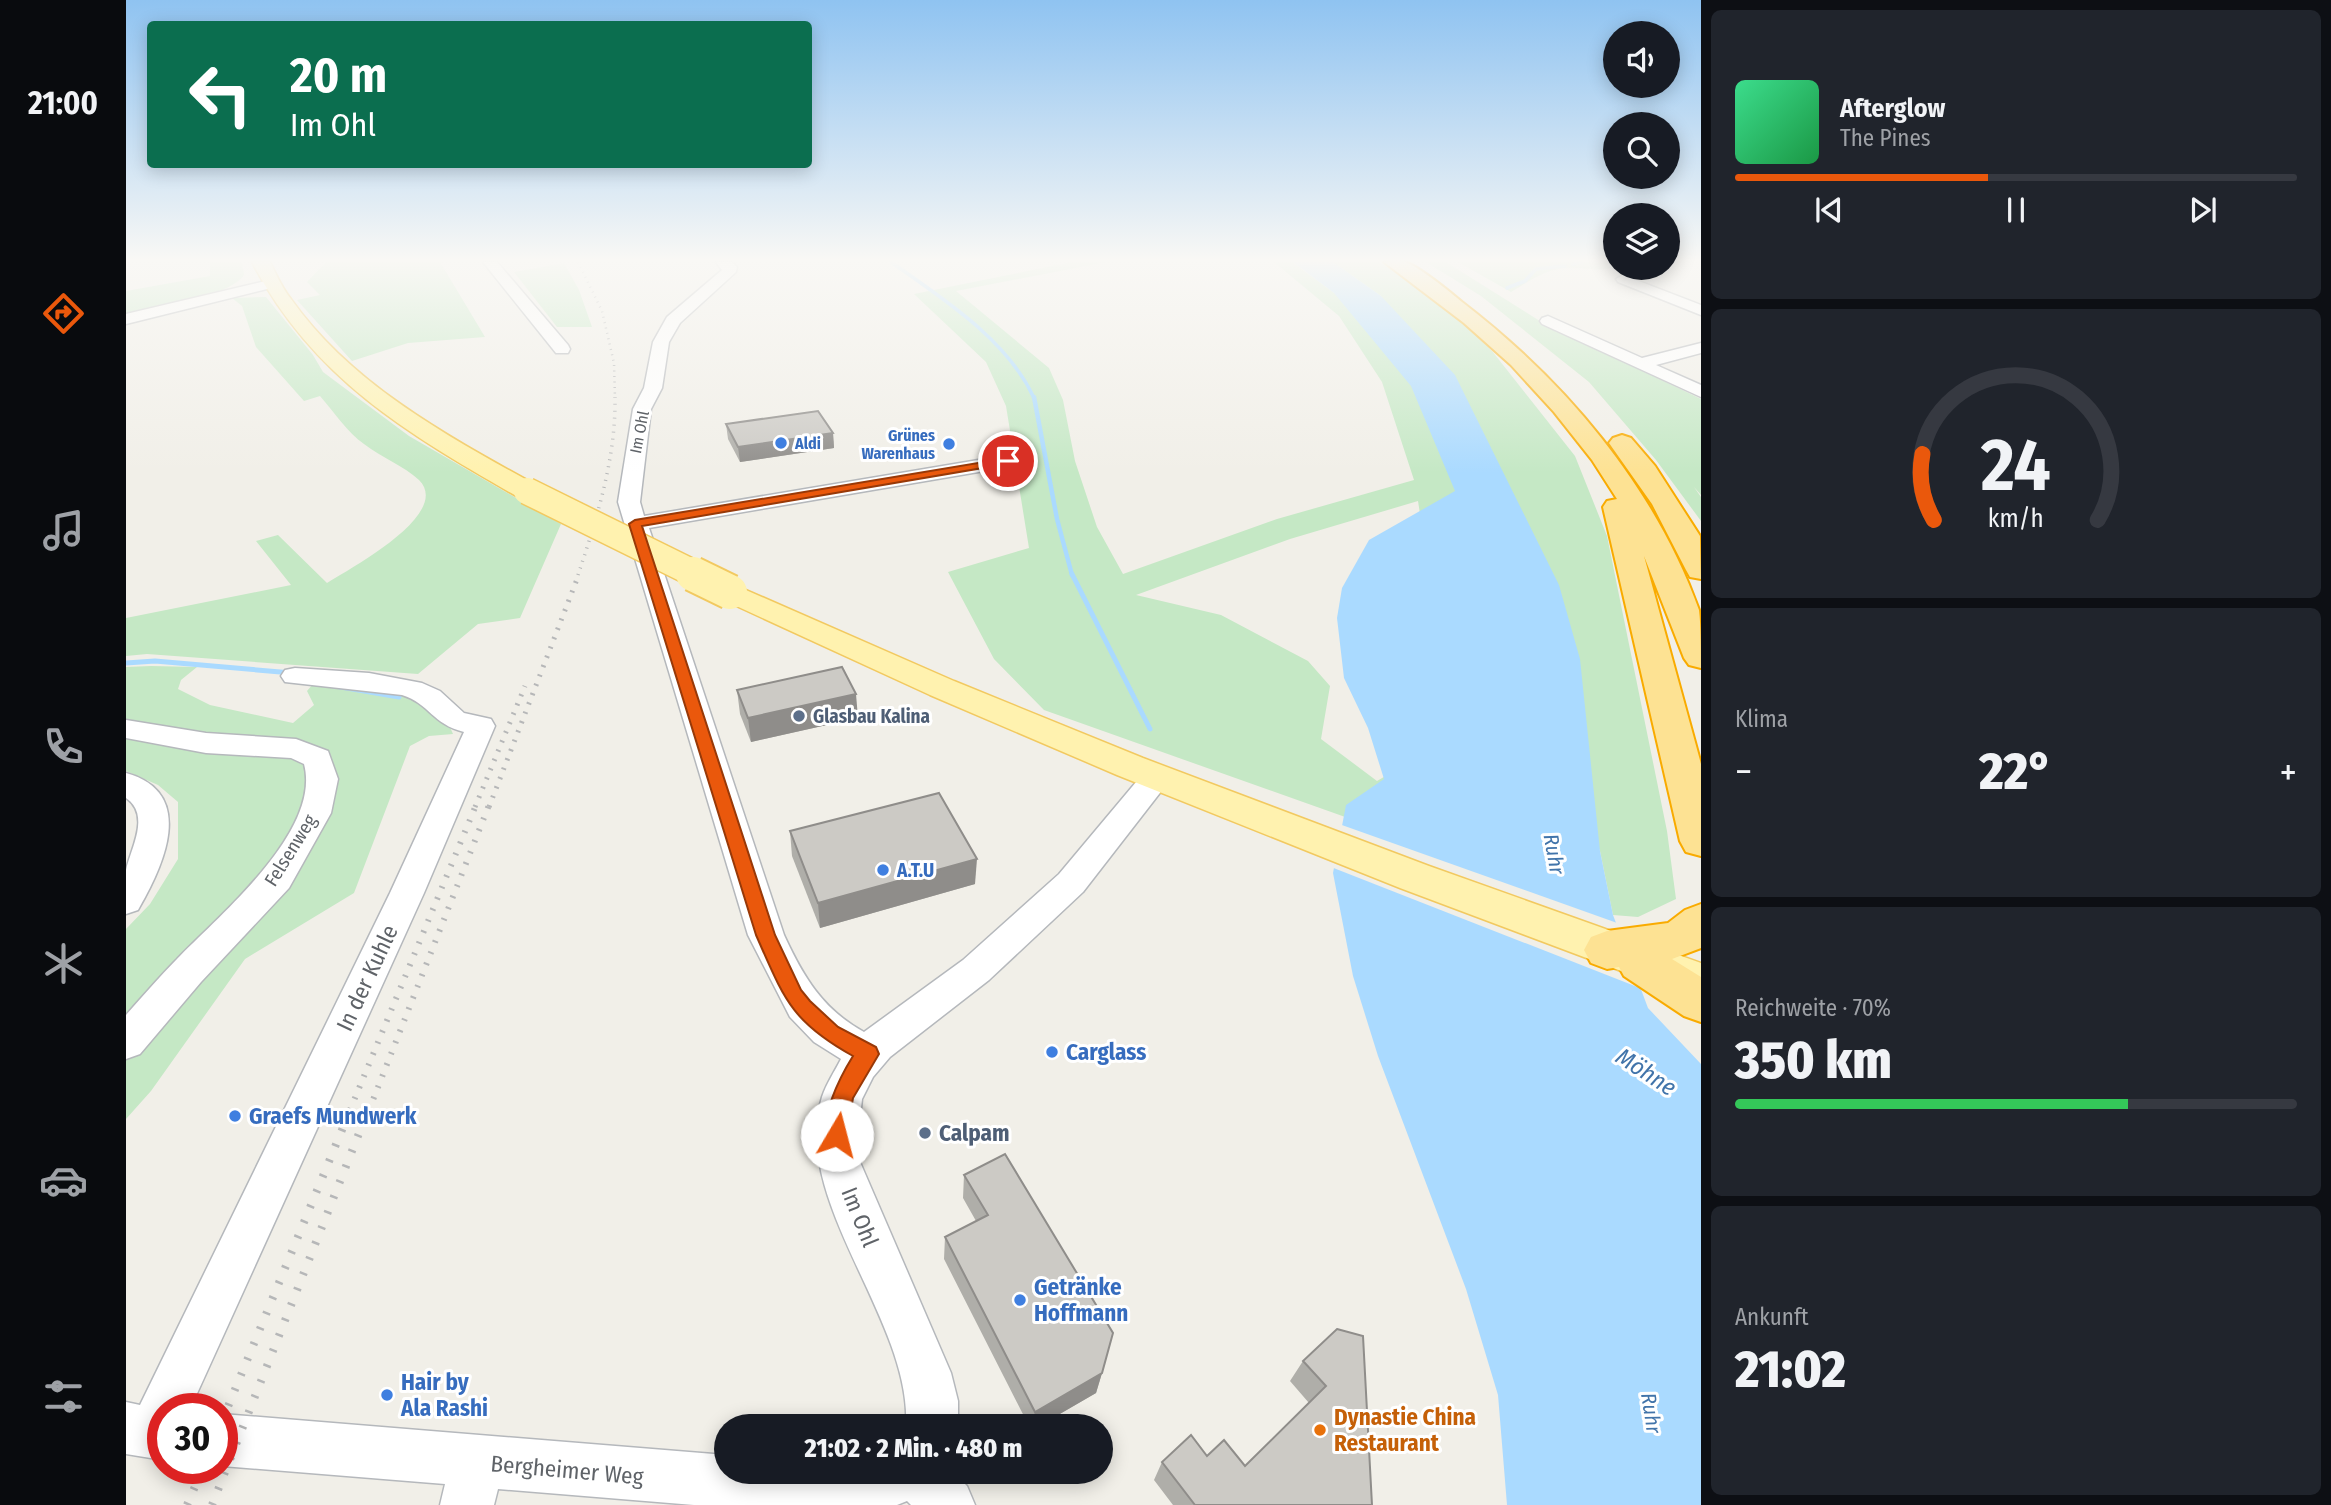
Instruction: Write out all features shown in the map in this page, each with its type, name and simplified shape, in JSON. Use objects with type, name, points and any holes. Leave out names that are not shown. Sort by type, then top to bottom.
[{"type":"highway","points":[[1488,332],[1555,396],[1618,477],[1652,541],[1701,658]]},
{"type":"highway","points":[[1511,332],[1583,397],[1637,460],[1694,549],[1701,570]]},
{"type":"highway","points":[[1604,457],[1701,841]]},
{"type":"highway","points":[[1624,956],[1695,970]]},
{"type":"highway","points":[[1624,956],[1695,970]]},
{"type":"main road","points":[[307,332],[397,413],[456,451],[527,491],[742,598],[943,689],[1329,846],[1624,956]]},
{"type":"street","points":[[548,332],[562,349]]},
{"type":"street","name":"Im Ohl","points":[[666,332],[661,342],[653,388],[642,409],[629,502],[766,935],[793,995],[802,1007],[831,1033],[868,1054],[842,1097],[837,1122],[839,1163],[926,1373],[933,1401],[932,1414]]},
{"type":"street","points":[[1573,332],[1701,392]]},
{"type":"street","points":[[1643,363],[1701,348]]},
{"type":"street","points":[[635,524],[1008,461]]},
{"type":"street","name":"In der Kuhle","points":[[167,1393],[407,893],[481,726],[463,723],[450,717],[436,699],[414,689],[372,682],[295,676]]},
{"type":"street","name":"Felsenweg","points":[[126,729],[206,743],[296,749],[317,758],[323,779],[315,814],[277,879],[188,971],[126,1042]]},
{"type":"street","points":[[868,1054],[888,1035],[976,970],[1043,910],[1071,883],[1158,776]]},
{"type":"street","points":[[126,783],[146,798],[153,812],[155,833],[148,860],[126,901]]},
{"type":"street","name":"Bergheimer Weg","points":[[238,1443],[472,1484],[847,1491],[881,1484]]},
{"type":"street","points":[[928,1484],[948,1505]]},
{"type":"green space","points":[[251,332],[295,332],[323,372],[409,436],[561,524],[520,618],[478,624],[418,674],[147,654],[126,656],[126,618],[291,585],[256,541],[278,535],[327,583],[394,539],[411,524],[422,508],[426,494],[419,480],[358,439],[320,396],[304,401],[256,347]]},
{"type":"green space","points":[[326,332],[482,332],[485,337],[408,343],[352,361]]},
{"type":"green space","points":[[954,332],[1006,332],[1049,368],[1063,400],[1075,461],[1097,527],[1123,574],[1277,519],[1414,480],[1382,382],[1350,332],[1378,332],[1404,362],[1451,468],[1472,581],[1511,876],[1044,710],[994,659],[948,572],[1029,548],[1006,406],[986,362]],"holes":[[[1418,501],[1429,572],[1416,758],[1377,781],[1321,739],[1330,686],[1308,661],[1221,615],[1136,595],[1290,539]]]},
{"type":"green space","points":[[1395,332],[1473,332],[1492,351],[1575,456],[1607,536],[1667,831],[1676,899],[1638,917],[1613,915],[1600,851]]},
{"type":"green space","points":[[1527,332],[1562,332],[1701,399],[1701,495],[1694,487],[1701,497],[1701,521],[1656,460],[1589,382]]},
{"type":"green space","points":[[126,667],[197,667],[181,680],[178,689],[210,705],[293,723],[314,705],[307,691],[313,684],[410,692],[446,718],[453,734],[429,736],[410,746],[354,893],[245,959],[151,1091],[126,1119],[126,929],[150,904],[178,859],[178,802],[158,785],[126,771]]},
{"type":"water","points":[[1366,332],[1415,332],[1455,375],[1559,585],[1580,659],[1600,851],[1613,915],[1648,1008],[1701,1064],[1701,1505],[1507,1505],[1498,1395],[1466,1289],[1378,1056],[1353,976],[1333,873],[1346,805],[1384,779],[1368,728],[1344,678],[1337,618],[1342,588],[1369,540],[1455,491],[1411,386]]},
{"type":"pier","points":[[1339,824],[1620,924],[1645,990],[1331,867]]},
{"type":"building","points":[[818,411],[833,433],[738,447],[726,424]]},
{"type":"building","points":[[842,667],[856,694],[748,718],[737,690]]},
{"type":"building","name":"A.T.U","points":[[939,793],[977,859],[818,903],[790,831]]},
{"type":"building","name":"Getränke Hoffmann","points":[[1005,1154],[1113,1333],[1102,1373],[1035,1412],[945,1237],[988,1215],[964,1175]]},
{"type":"building","name":"Dynastie China Restaurant","points":[[1337,1329],[1363,1336],[1372,1505],[1195,1505],[1162,1462],[1191,1435],[1207,1456],[1224,1440],[1245,1466],[1326,1386],[1303,1361]]},
{"type":"waterway","points":[[983,332],[1008,357],[1034,398]]},
{"type":"waterway","points":[[1034,397],[1057,519],[1072,575]]},
{"type":"waterway","points":[[1072,574],[1150,729]]},
{"type":"waterway","points":[[126,663],[155,661],[292,673]]},
{"type":"waterway","points":[[329,685],[399,697]]},
{"type":"railway","points":[[607,332],[614,363],[615,397]]},
{"type":"railway","points":[[578,575],[609,465],[615,397]]},
{"type":"railway","points":[[489,807],[579,574]]},
{"type":"railway","points":[[475,807],[525,686]]},
{"type":"railway","points":[[350,1110],[476,805]]},
{"type":"railway","points":[[369,1110],[489,805]]},
{"type":"railway","points":[[234,1393],[351,1108]]},
{"type":"railway","points":[[212,1505],[369,1108]]},
{"type":"railway","points":[[187,1505],[196,1484]]},
{"type":"place","name":"Aldi","points":[[781,443]]},
{"type":"place","name":"Grünes Warenhaus","points":[[949,444]]},
{"type":"place","name":"Glasbau Kalina","points":[[799,716]]},
{"type":"place","name":"A.T.U","points":[[883,870]]},
{"type":"place","name":"Carglass","points":[[1052,1052]]},
{"type":"place","name":"Graefs Mundwerk","points":[[235,1116]]},
{"type":"place","name":"Calpam","points":[[925,1133]]},
{"type":"place","name":"Getränke Hoffmann","points":[[1020,1300]]},
{"type":"place","name":"Hair by Ala Rashi","points":[[387,1395]]},
{"type":"place","name":"Dynastie China Restaurant","points":[[1320,1430]]},
{"type":"route","points":[[837,1135],[842,1097],[868,1054],[818,1024],[802,1007],[793,995],[766,935],[635,524],[1008,461]]},
{"type":"water label","name":"Ruhr","points":[[1554,854]]},
{"type":"water label","name":"Möhne","points":[[1646,1072]]},
{"type":"water label","name":"Ruhr","points":[[1651,1413]]}]
